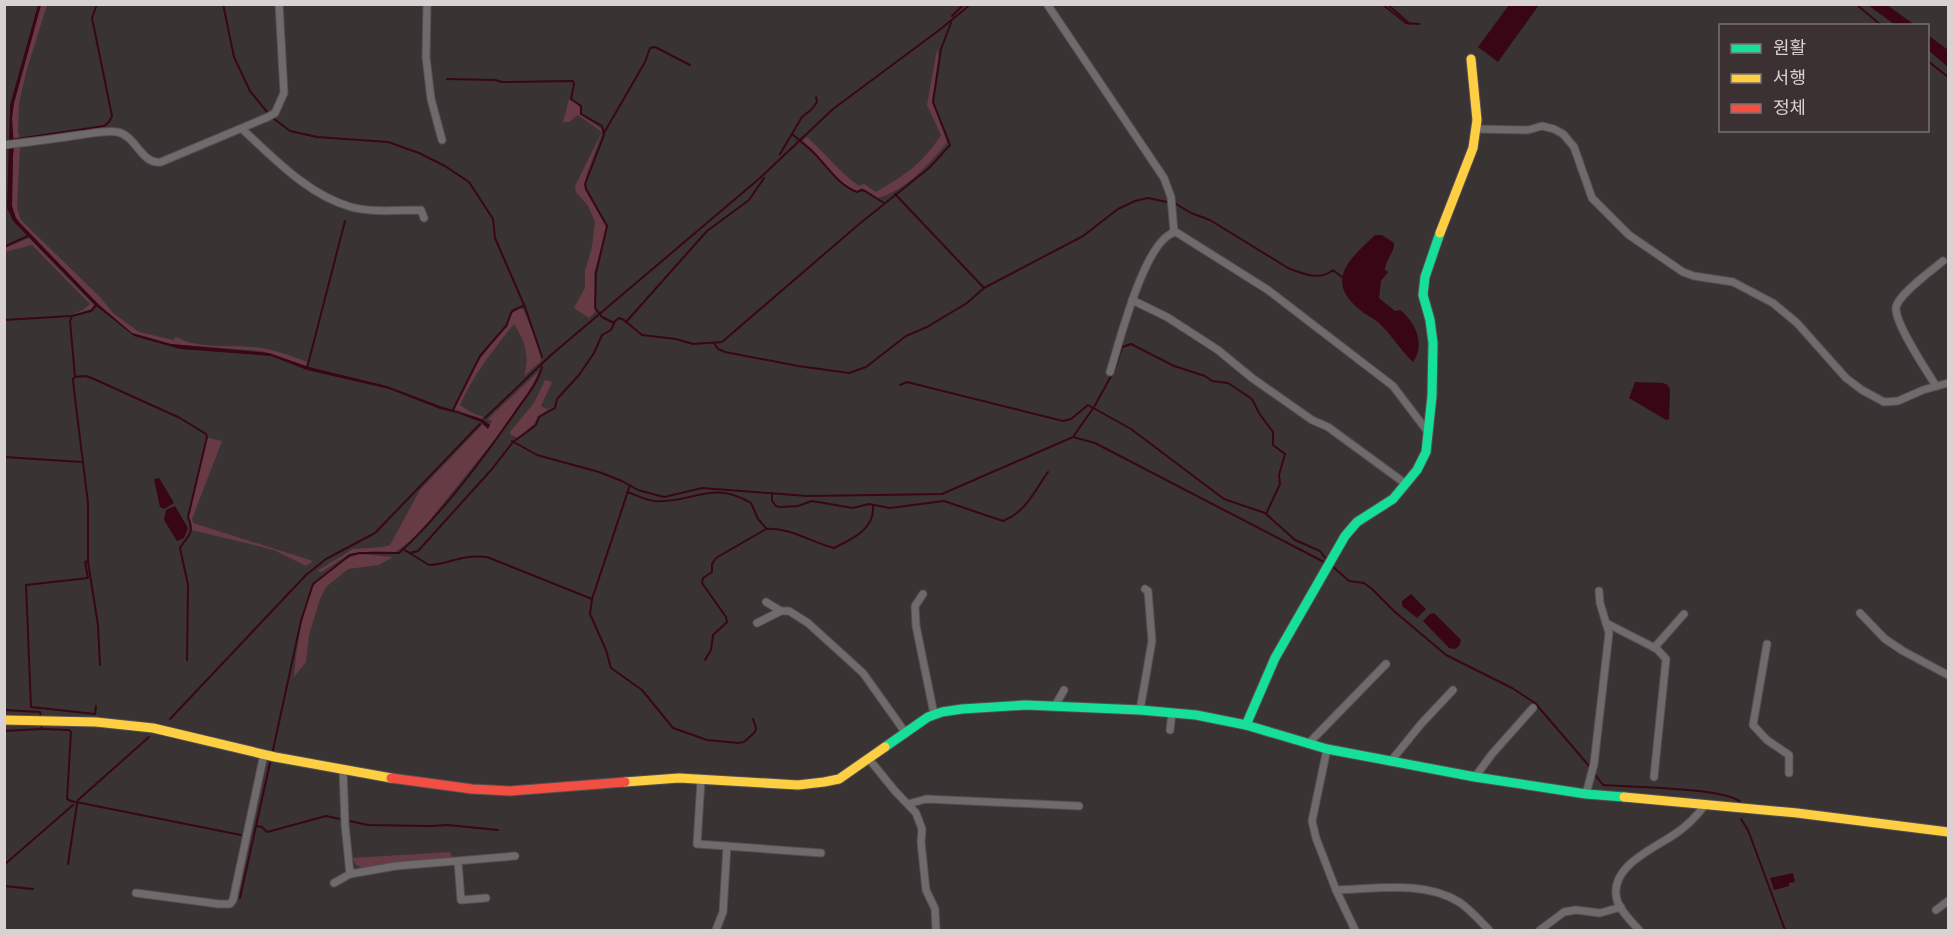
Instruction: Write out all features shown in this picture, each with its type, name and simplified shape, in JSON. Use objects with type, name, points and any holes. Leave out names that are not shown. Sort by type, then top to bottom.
[{"type":"street","points":[[9,145],[101,132],[118,132],[129,137],[149,160],[155,163],[242,129],[275,113],[284,93],[279,4]]},
{"type":"street","points":[[427,4],[426,57],[431,99],[442,140]]},
{"type":"street","points":[[1047,4],[1164,178],[1171,197],[1174,232]]},
{"type":"street","points":[[1246,725],[1275,658],[1345,536],[1357,522],[1393,499],[1406,484],[1426,452],[1432,396],[1433,343],[1423,295],[1425,277],[1473,148],[1477,120],[1471,59]]},
{"type":"street","points":[[1476,129],[1528,130],[1542,126],[1563,134],[1574,147],[1592,198],[1629,235],[1683,272],[1733,282],[1773,303],[1797,323],[1846,378],[1884,402],[1898,401],[1948,382]]},
{"type":"street","points":[[242,129],[313,189],[339,203],[362,209],[421,210],[424,218]]},
{"type":"street","points":[[1110,372],[1132,300],[1147,264],[1164,239],[1174,232]]},
{"type":"street","points":[[1174,232],[1181,234],[1268,290],[1393,386],[1428,432]]},
{"type":"street","points":[[1936,386],[1917,356],[1898,318],[1896,307],[1902,297],[1943,261]]},
{"type":"street","points":[[1132,300],[1167,317],[1218,350],[1252,378],[1312,420],[1328,427],[1406,484]]},
{"type":"street","points":[[1140,710],[1152,641],[1151,613],[1148,591],[1145,589]]},
{"type":"street","points":[[1586,794],[1594,764],[1610,633],[1600,603],[1599,591]]},
{"type":"street","points":[[923,594],[915,606],[916,626],[934,714]]},
{"type":"street","points":[[765,602],[781,610],[789,611],[808,623],[850,659],[863,673],[905,732]]},
{"type":"street","points":[[757,623],[781,610]]},
{"type":"street","points":[[1860,613],[1885,639],[1948,675]]},
{"type":"street","points":[[1654,648],[1684,614]]},
{"type":"street","points":[[1606,623],[1654,648],[1666,659],[1654,777]]},
{"type":"street","points":[[1767,644],[1753,725],[1767,740],[1789,755],[1789,773]]},
{"type":"street","points":[[1308,744],[1386,663]]},
{"type":"street","points":[[1055,706],[1064,690]]},
{"type":"street","points":[[1391,761],[1453,690]]},
{"type":"street","points":[[4,720],[96,722],[153,728],[264,754],[387,778],[462,788],[510,791],[679,778],[798,785],[824,782],[839,779],[934,714],[997,706],[1140,710],[1246,725],[1308,744],[1391,761],[1586,794],[1797,813],[1948,832]]},
{"type":"street","points":[[1475,777],[1533,708]]},
{"type":"street","points":[[1170,730],[1172,713]]},
{"type":"street","points":[[1327,748],[1312,821],[1336,890],[1355,930]]},
{"type":"street","points":[[136,893],[230,904],[233,900],[248,837],[264,754]]},
{"type":"street","points":[[869,759],[916,813],[922,829],[924,881],[935,909],[936,930]]},
{"type":"street","points":[[343,770],[350,874]]},
{"type":"street","points":[[701,780],[697,844],[821,853]]},
{"type":"street","points":[[908,804],[926,799],[1079,806]]},
{"type":"street","points":[[1639,930],[1621,907],[1616,891],[1624,870],[1693,820],[1705,805]]},
{"type":"street","points":[[716,930],[723,912],[727,846]]},
{"type":"street","points":[[334,883],[350,874],[396,866],[515,856]]},
{"type":"street","points":[[458,862],[461,900],[486,898]]},
{"type":"street","points":[[1336,890],[1416,889],[1437,892],[1459,902],[1489,930]]},
{"type":"street","points":[[1936,910],[1948,901]]},
{"type":"street","points":[[1540,930],[1564,912],[1576,910],[1600,913],[1621,907]]},
{"type":"shaded area","points":[[38,5],[41,5],[12,118],[14,148],[12,206],[20,223],[99,305],[132,333],[171,344],[269,353],[309,367],[387,386],[482,419],[490,425],[488,429],[481,422],[389,389],[307,370],[271,356],[180,349],[134,336],[95,305],[13,221],[7,208],[10,105]]},
{"type":"shaded area","points":[[41,5],[47,5],[19,103],[18,133],[20,137],[13,139],[14,103]]},
{"type":"shaded area","points":[[1509,5],[1539,5],[1498,62],[1478,47]]},
{"type":"shaded area","points":[[1868,5],[1887,5],[1914,24],[1894,24]]},
{"type":"shaded area","points":[[1929,36],[1948,50],[1948,67],[1929,51]]},
{"type":"shaded area","points":[[937,49],[939,56],[932,101],[946,144],[916,176],[898,189],[878,198],[862,188],[857,191],[841,182],[802,141],[807,137],[859,186],[864,184],[876,192],[896,180],[920,161],[941,135],[927,105]]},
{"type":"shaded area","points":[[569,99],[579,104],[581,115],[603,130],[586,176],[585,189],[606,226],[594,273],[595,312],[589,318],[574,308],[585,288],[585,271],[592,247],[595,222],[588,206],[576,192],[575,186],[602,132],[578,115],[569,122],[563,122]]},
{"type":"shaded area","points":[[20,147],[17,208],[21,220],[100,297],[113,313],[139,332],[173,340],[176,337],[204,345],[267,349],[307,362],[306,367],[262,351],[171,344],[132,333],[99,305],[15,218],[12,206],[13,155],[14,148]]},
{"type":"shaded area","points":[[1375,235],[1382,235],[1394,243],[1385,266],[1388,272],[1381,281],[1379,298],[1395,311],[1400,310],[1414,327],[1419,348],[1413,362],[1379,323],[1349,299],[1344,289],[1342,280],[1349,262]]},
{"type":"shaded area","points":[[29,238],[94,305],[92,309],[70,315],[83,310],[90,304],[32,245],[5,252],[5,248]]},
{"type":"shaded area","points":[[520,308],[523,309],[539,347],[541,361],[524,376],[527,362],[525,349],[514,324],[478,372],[460,405],[483,417],[482,419],[454,409],[474,367],[499,334],[508,326],[511,314]]},
{"type":"shaded area","points":[[539,371],[532,386],[496,438],[416,537],[395,552],[376,551],[349,554],[322,572],[317,571],[353,549],[390,545],[420,490],[483,424],[488,428],[492,421],[488,419]]},
{"type":"shaded area","points":[[545,380],[552,382],[541,406],[547,409],[552,407],[538,416],[534,424],[518,438],[511,435],[510,432],[534,403]]},
{"type":"shaded area","points":[[1635,382],[1668,385],[1670,390],[1669,419],[1666,420],[1629,398]]},
{"type":"shaded area","points":[[207,434],[209,438],[222,441],[192,519],[193,523],[313,561],[306,566],[274,550],[192,530],[189,517]]},
{"type":"shaded area","points":[[159,478],[174,503],[164,509],[160,507],[154,479]]},
{"type":"shaded area","points":[[175,506],[188,528],[184,538],[177,541],[164,520],[166,510]]},
{"type":"shaded area","points":[[360,554],[393,557],[379,565],[348,569],[326,587],[309,635],[306,662],[294,677],[303,616],[314,585],[334,566]]},
{"type":"shaded area","points":[[1411,594],[1426,609],[1417,618],[1402,606],[1402,601]]},
{"type":"shaded area","points":[[1434,613],[1461,640],[1455,649],[1449,648],[1423,621]]},
{"type":"shaded area","points":[[450,852],[452,857],[364,868],[356,865],[352,858]]},
{"type":"shaded area","points":[[1793,873],[1795,882],[1774,890],[1770,878]]},
{"type":"waterway","points":[[11,140],[104,126],[109,122],[112,116],[92,18],[97,4]]},
{"type":"waterway","points":[[223,4],[234,57],[250,91],[268,113]]},
{"type":"waterway","points":[[952,16],[964,4]]},
{"type":"waterway","points":[[485,418],[551,355],[760,178],[833,109],[971,4]]},
{"type":"waterway","points":[[1382,4],[1406,23],[1419,24]]},
{"type":"waterway","points":[[1387,4],[1410,24]]},
{"type":"waterway","points":[[1856,4],[1880,24]]},
{"type":"waterway","points":[[410,553],[418,551],[492,469],[513,442],[536,425],[539,417],[555,408],[557,399],[579,375],[594,353],[602,335],[611,330],[619,318],[642,335],[676,339],[693,344],[722,342],[858,225],[929,168],[950,145],[933,102],[941,49],[951,23]]},
{"type":"waterway","points":[[604,133],[645,62],[650,48],[655,47],[690,65]]},
{"type":"waterway","points":[[1929,62],[1948,77]]},
{"type":"waterway","points":[[447,79],[502,82],[573,81],[571,99],[581,106],[581,114],[602,126],[604,135],[585,184],[607,226],[596,273],[595,308],[602,317],[614,323]]},
{"type":"waterway","points":[[780,154],[802,117],[817,102],[816,97]]},
{"type":"waterway","points":[[273,118],[290,131],[317,137],[388,142],[419,153],[469,182],[493,219],[495,238],[525,307],[542,357]]},
{"type":"waterway","points":[[792,134],[814,153],[844,185],[857,192],[865,191],[884,203]]},
{"type":"waterway","points":[[626,322],[707,231],[749,200],[764,178]]},
{"type":"waterway","points":[[895,194],[984,288],[1083,236],[1118,209],[1148,198],[1176,204],[1210,220],[1288,268],[1317,276],[1333,270],[1342,277]]},
{"type":"waterway","points":[[307,368],[345,221]]},
{"type":"waterway","points":[[4,247],[30,235]]},
{"type":"waterway","points":[[714,343],[718,349],[725,352],[849,373],[866,367],[906,336],[927,327],[967,303],[984,288]]},
{"type":"waterway","points":[[97,304],[91,311],[72,316],[70,321],[74,390],[88,503],[88,562],[98,625],[100,665]]},
{"type":"waterway","points":[[453,410],[480,356],[506,326],[512,311],[523,306]]},
{"type":"waterway","points":[[4,320],[71,316]]},
{"type":"waterway","points":[[1073,437],[1094,407],[1115,369],[1122,347],[1131,344],[1174,366],[1205,376],[1212,381],[1228,383],[1252,399],[1273,432],[1273,445],[1285,454],[1279,475],[1280,484],[1266,514]]},
{"type":"waterway","points":[[273,750],[301,621],[313,584],[350,555],[399,553],[445,505],[502,432],[530,392],[542,367]]},
{"type":"waterway","points":[[75,377],[86,376],[94,379],[180,418],[206,434],[188,517],[191,531],[180,548],[188,585],[187,660]]},
{"type":"waterway","points":[[900,385],[907,382],[1063,421],[1071,419],[1088,405],[1131,429],[1224,499],[1265,513],[1295,540],[1320,551],[1326,559]]},
{"type":"waterway","points":[[170,719],[306,575],[326,559],[375,533],[480,424]]},
{"type":"waterway","points":[[512,441],[537,455],[599,472],[638,490],[664,497],[702,488],[807,496],[942,494],[1073,437],[1095,443],[1324,562]]},
{"type":"waterway","points":[[4,457],[81,462]]},
{"type":"waterway","points":[[772,493],[772,501],[780,507],[798,506],[812,501],[853,508],[869,504],[890,508],[944,501],[1003,521],[1024,506],[1048,472]]},
{"type":"waterway","points":[[630,485],[592,599],[590,614],[606,650],[611,668],[642,690],[673,728],[707,740],[738,743],[744,742],[755,732],[753,719]]},
{"type":"waterway","points":[[627,492],[654,501],[713,493],[737,496],[751,503],[758,519],[766,528]]},
{"type":"waterway","points":[[705,660],[711,650],[713,635],[727,622],[726,617],[702,583],[703,578],[712,572],[712,564],[716,558],[766,529],[784,530],[834,548],[855,537],[866,527],[873,514],[873,506]]},
{"type":"waterway","points":[[403,549],[429,565],[470,557],[487,557],[592,599]]},
{"type":"waterway","points":[[88,561],[85,562],[88,578],[26,585],[31,707],[95,714],[96,706]]},
{"type":"waterway","points":[[1332,566],[1349,581],[1364,583],[1372,589],[1446,655],[1512,688],[1535,703],[1590,767]]},
{"type":"waterway","points":[[4,710],[40,712],[41,718]]},
{"type":"waterway","points":[[41,724],[42,729],[71,732],[67,799],[241,835]]},
{"type":"waterway","points":[[4,731],[42,729]]},
{"type":"waterway","points":[[78,800],[149,737]]},
{"type":"waterway","points":[[240,898],[270,763]]},
{"type":"waterway","points":[[1593,772],[1603,785],[1697,791],[1731,797],[1740,802]]},
{"type":"waterway","points":[[68,864],[77,804]]},
{"type":"waterway","points":[[4,865],[73,805]]},
{"type":"waterway","points":[[256,826],[262,827],[267,832],[326,816],[368,825],[448,825],[498,830]]},
{"type":"waterway","points":[[1741,819],[1748,830],[1785,930]]},
{"type":"waterway","points":[[4,886],[33,889]]},
{"type":"traffic: fast","points":[[1246,725],[1275,658],[1345,536],[1357,522],[1393,499],[1417,470],[1426,452],[1432,396],[1433,343],[1423,295],[1425,277],[1440,233]]},
{"type":"traffic: fast","points":[[885,747],[928,717],[962,709],[1026,705],[1140,710],[1196,715],[1246,725],[1327,749],[1475,777],[1586,794],[1624,797]]},
{"type":"traffic: slow","points":[[1440,233],[1473,148],[1477,120],[1471,59]]},
{"type":"traffic: slow","points":[[4,720],[96,722],[153,728],[275,757],[391,778]]},
{"type":"traffic: slow","points":[[625,782],[679,778],[798,785],[824,782],[839,779],[885,747]]},
{"type":"traffic: slow","points":[[1624,797],[1797,813],[1948,832]]},
{"type":"traffic: jam","points":[[391,778],[472,789],[510,791],[625,782]]}]
